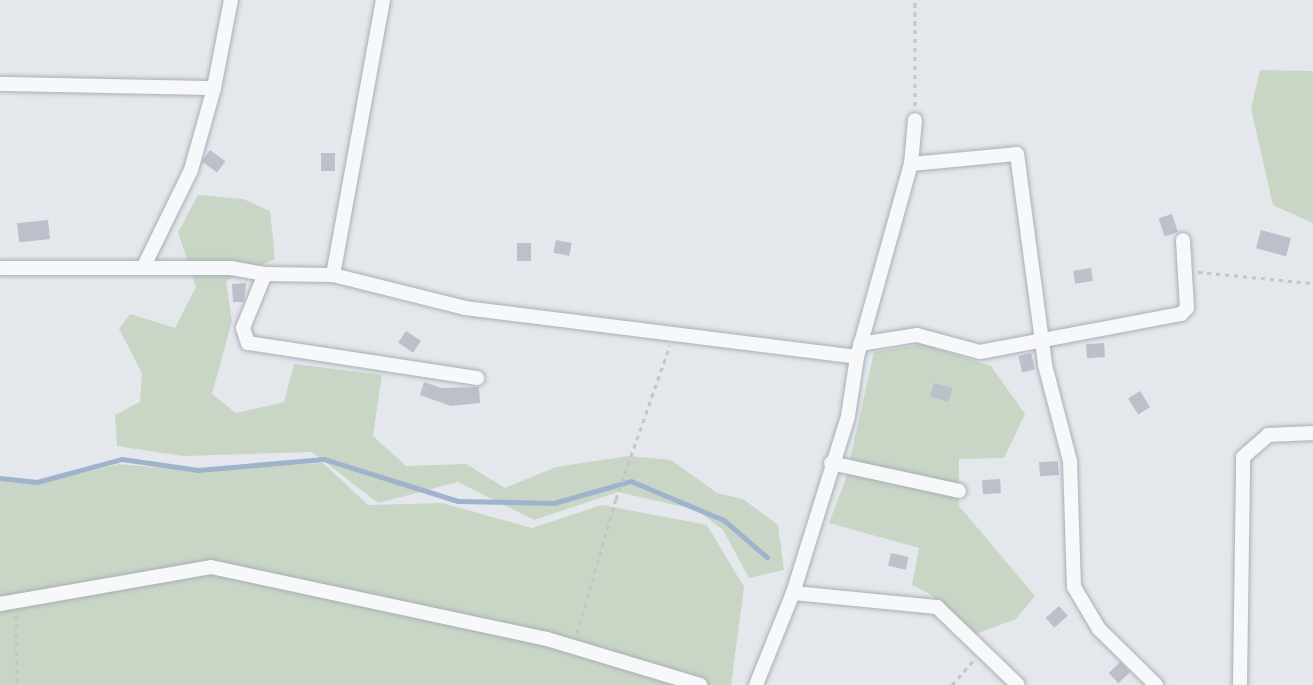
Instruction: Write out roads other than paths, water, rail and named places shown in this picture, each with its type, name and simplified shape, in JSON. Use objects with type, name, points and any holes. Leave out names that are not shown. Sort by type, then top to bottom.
[{"type":"street","points":[[143,268],[191,170],[214,88],[231,0]]},
{"type":"street","points":[[333,275],[383,0]]},
{"type":"street","points":[[0,84],[214,88]]},
{"type":"street","points":[[756,685],[793,593],[831,463],[848,416],[859,350],[911,164],[915,120]]},
{"type":"street","points":[[911,164],[1017,154],[1044,338],[1045,365],[1070,461],[1074,587],[1099,629],[1156,685]]},
{"type":"street","points":[[0,268],[231,268],[265,274],[333,275],[465,308],[674,334],[859,350],[917,335],[980,352],[1044,338],[1180,314],[1186,308],[1183,240]]},
{"type":"street","points":[[265,274],[243,328],[248,343],[477,378]]},
{"type":"street","points":[[1240,685],[1243,457],[1268,435],[1313,434]]},
{"type":"street","points":[[831,463],[959,491]]},
{"type":"street","points":[[0,604],[16,599],[211,567],[573,646],[700,685]]},
{"type":"street","points":[[793,593],[937,607],[1018,685]]},
{"type":"waterway","points":[[0,478],[37,482],[122,459],[198,470],[324,459],[458,501],[554,503],[631,481],[724,520],[767,557]]}]
